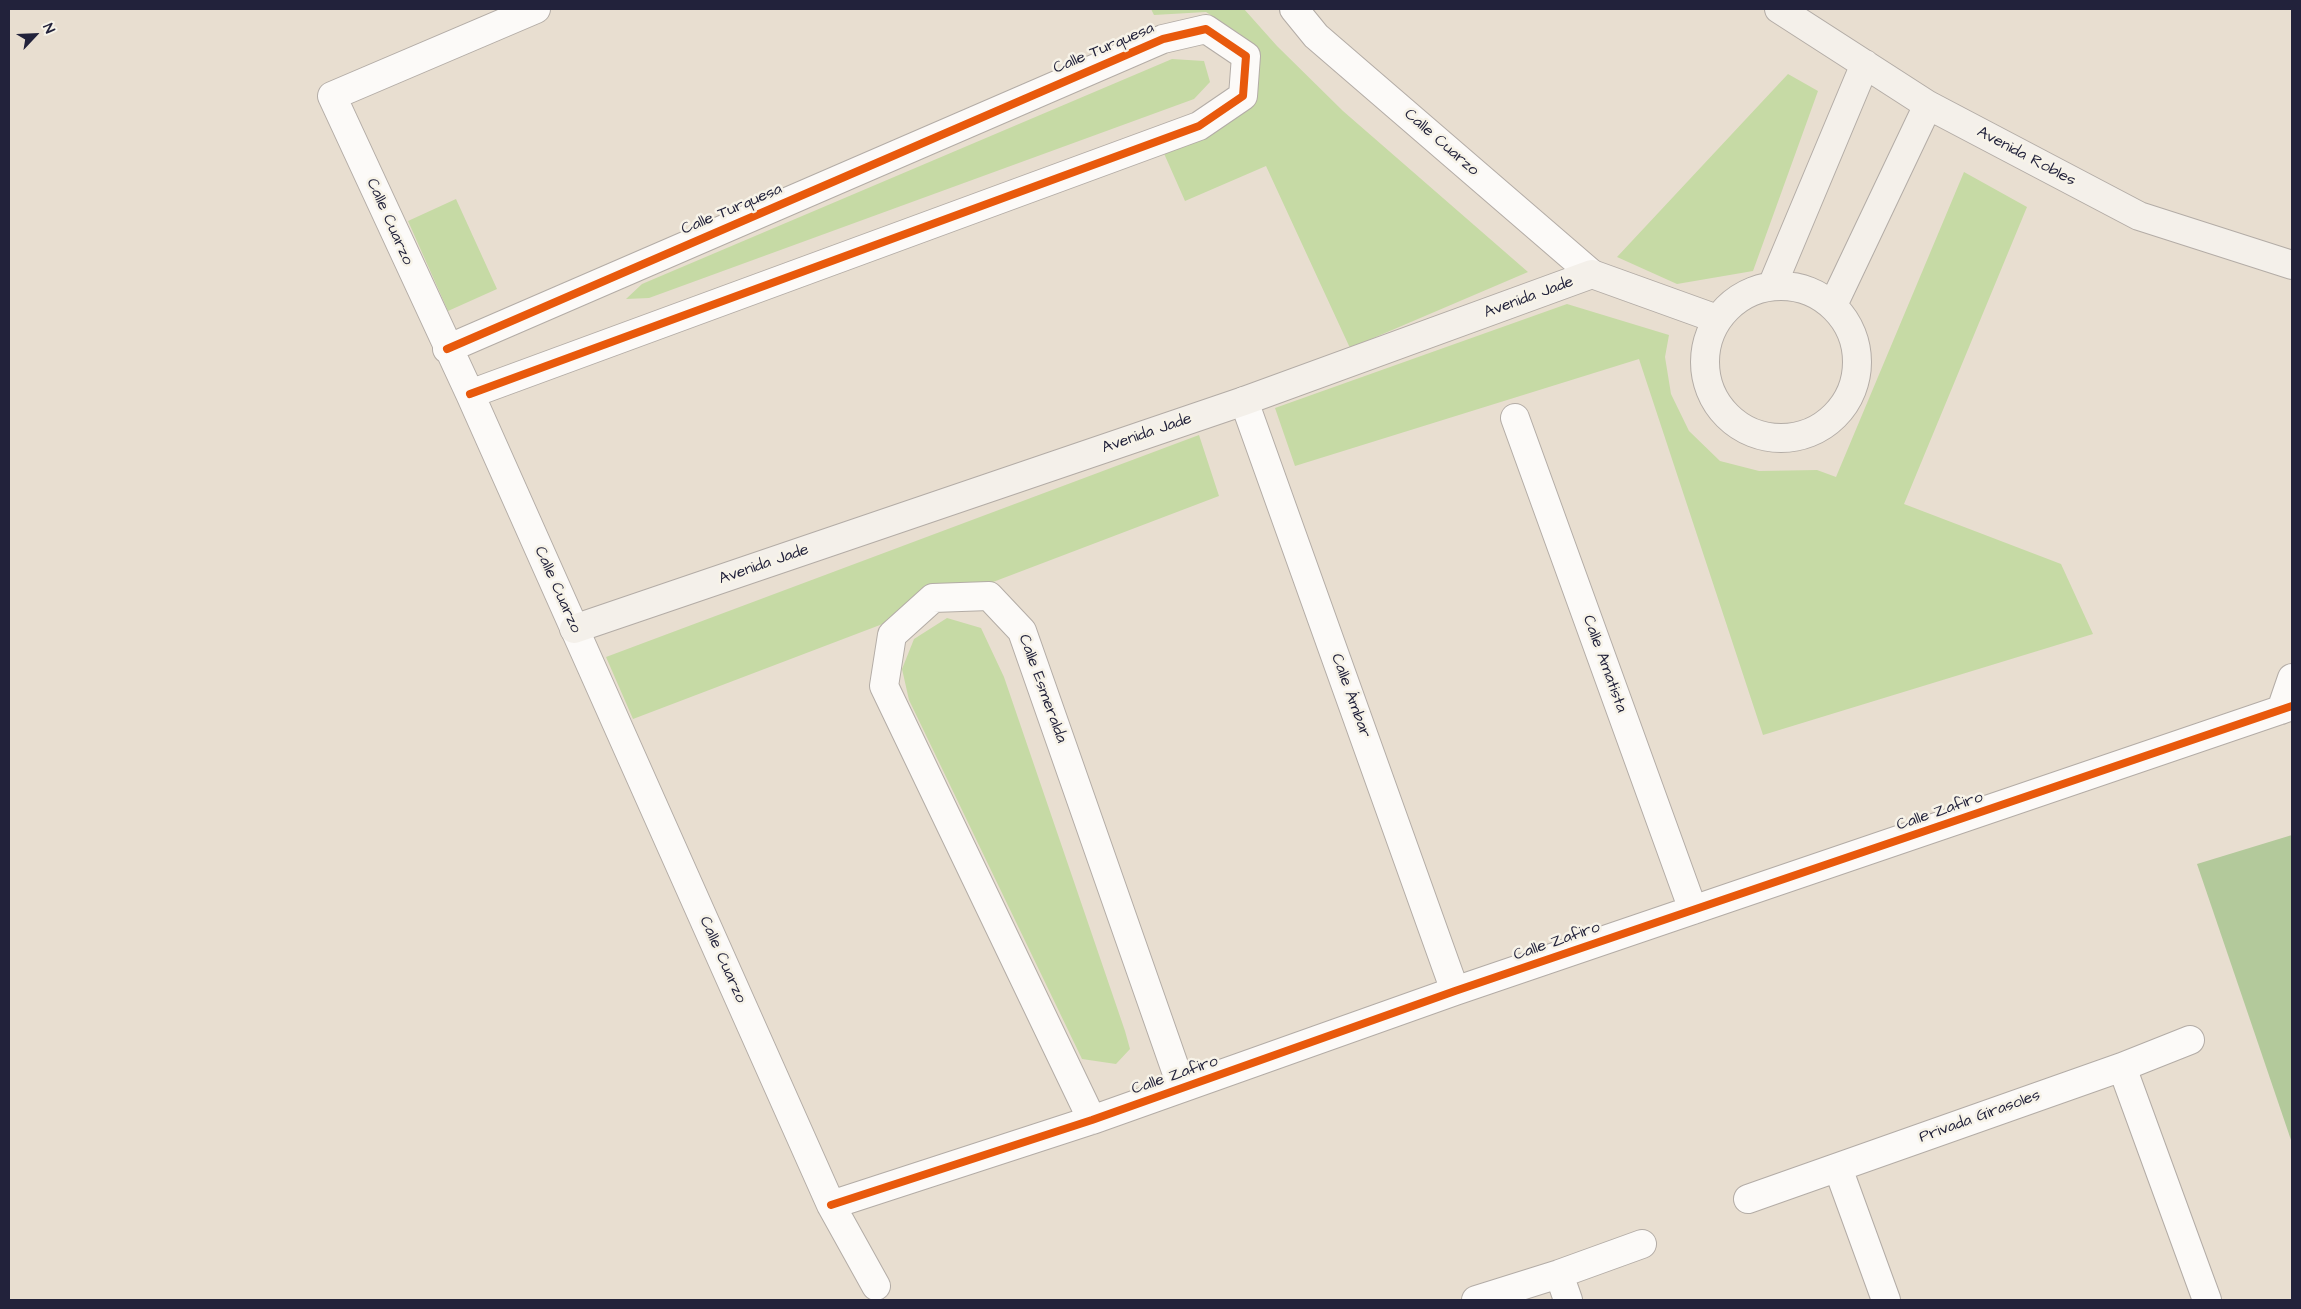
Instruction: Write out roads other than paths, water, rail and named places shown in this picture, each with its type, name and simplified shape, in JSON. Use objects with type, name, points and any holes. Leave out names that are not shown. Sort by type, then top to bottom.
[{"type":"street","name":"Calle Cuarzo","points":[[536,9],[332,96],[447,349],[470,394],[831,1205],[876,1286]]},
{"type":"street","name":"Calle Cuarzo","points":[[1294,9],[1316,36],[1592,274]]},
{"type":"street","name":"Avenida Robles","points":[[1779,9],[1928,105],[2139,216],[2292,265]]},
{"type":"street","name":"Calle Turquesa","points":[[447,349],[1163,38],[1206,29],[1246,56],[1243,96],[1199,126],[470,394]]},
{"type":"street","points":[[1772,286],[1865,64]]},
{"type":"street","points":[[1833,305],[1928,105]]},
{"type":"street","name":"Avenida Jade","points":[[574,629],[1244,401],[1592,274],[1717,319]]},
{"type":"street","points":[[1772,286],[1793,286],[1814,293],[1833,305],[1848,325],[1856,348],[1857,374],[1849,397],[1834,417],[1814,432],[1791,438],[1766,437],[1742,428],[1723,412],[1710,391],[1704,367],[1706,342],[1717,319],[1732,303],[1750,291],[1772,286]]},
{"type":"street","name":"Calle Ámbar","points":[[1244,401],[1455,991]]},
{"type":"street","name":"Calle Amatista","points":[[1515,418],[1693,910]]},
{"type":"street","name":"Calle Esmeralda","points":[[1092,1120],[884,686],[892,636],[933,598],[989,596],[1022,631],[1182,1088]]},
{"type":"street","points":[[2287,708],[2292,678]]},
{"type":"street","name":"Calle Zafiro","points":[[831,1205],[1092,1120],[1455,991],[2287,708]]},
{"type":"street","name":"Privada Girasoles","points":[[1748,1199],[2122,1067],[2190,1040]]},
{"type":"street","points":[[2122,1067],[2207,1300]]},
{"type":"street","points":[[1838,1168],[1886,1300]]},
{"type":"street","points":[[1476,1300],[1559,1274],[1642,1244]]},
{"type":"street","points":[[1559,1274],[1568,1300]]}]
